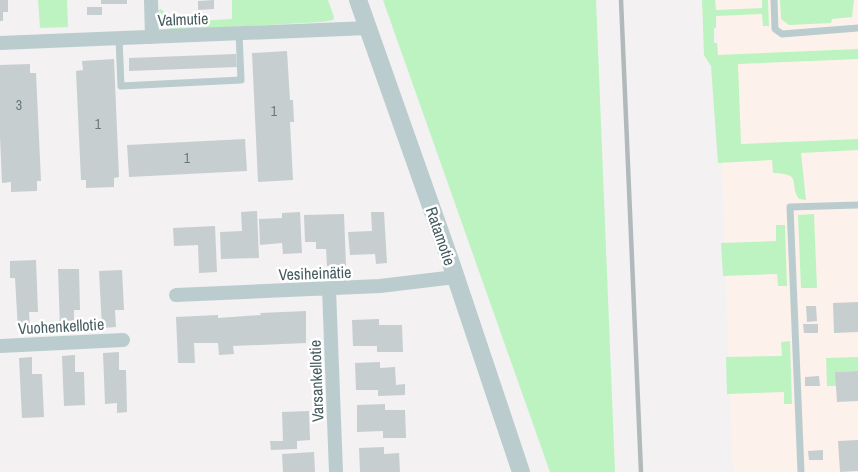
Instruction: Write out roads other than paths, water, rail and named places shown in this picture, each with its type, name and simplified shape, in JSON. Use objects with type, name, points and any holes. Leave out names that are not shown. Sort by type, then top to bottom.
[{"type":"street","points":[[151,0],[152,37]]},
{"type":"street","name":"Ratamotie","points":[[358,0],[521,472]]},
{"type":"street","name":"Valmutie","points":[[0,43],[368,28]]},
{"type":"street","name":"Vesiheinätie","points":[[176,295],[380,286],[455,277]]},
{"type":"street","name":"Varsankellotie","points":[[329,289],[336,472]]},
{"type":"street","name":"Vuohenkellotie","points":[[0,346],[123,340]]},
{"type":"lane","points":[[774,0],[775,29],[782,34],[858,28]]},
{"type":"lane","points":[[119,38],[121,86],[241,80],[239,33]]},
{"type":"lane","points":[[801,472],[790,207],[858,205]]},
{"type":"railway","points":[[621,0],[641,472]]}]
